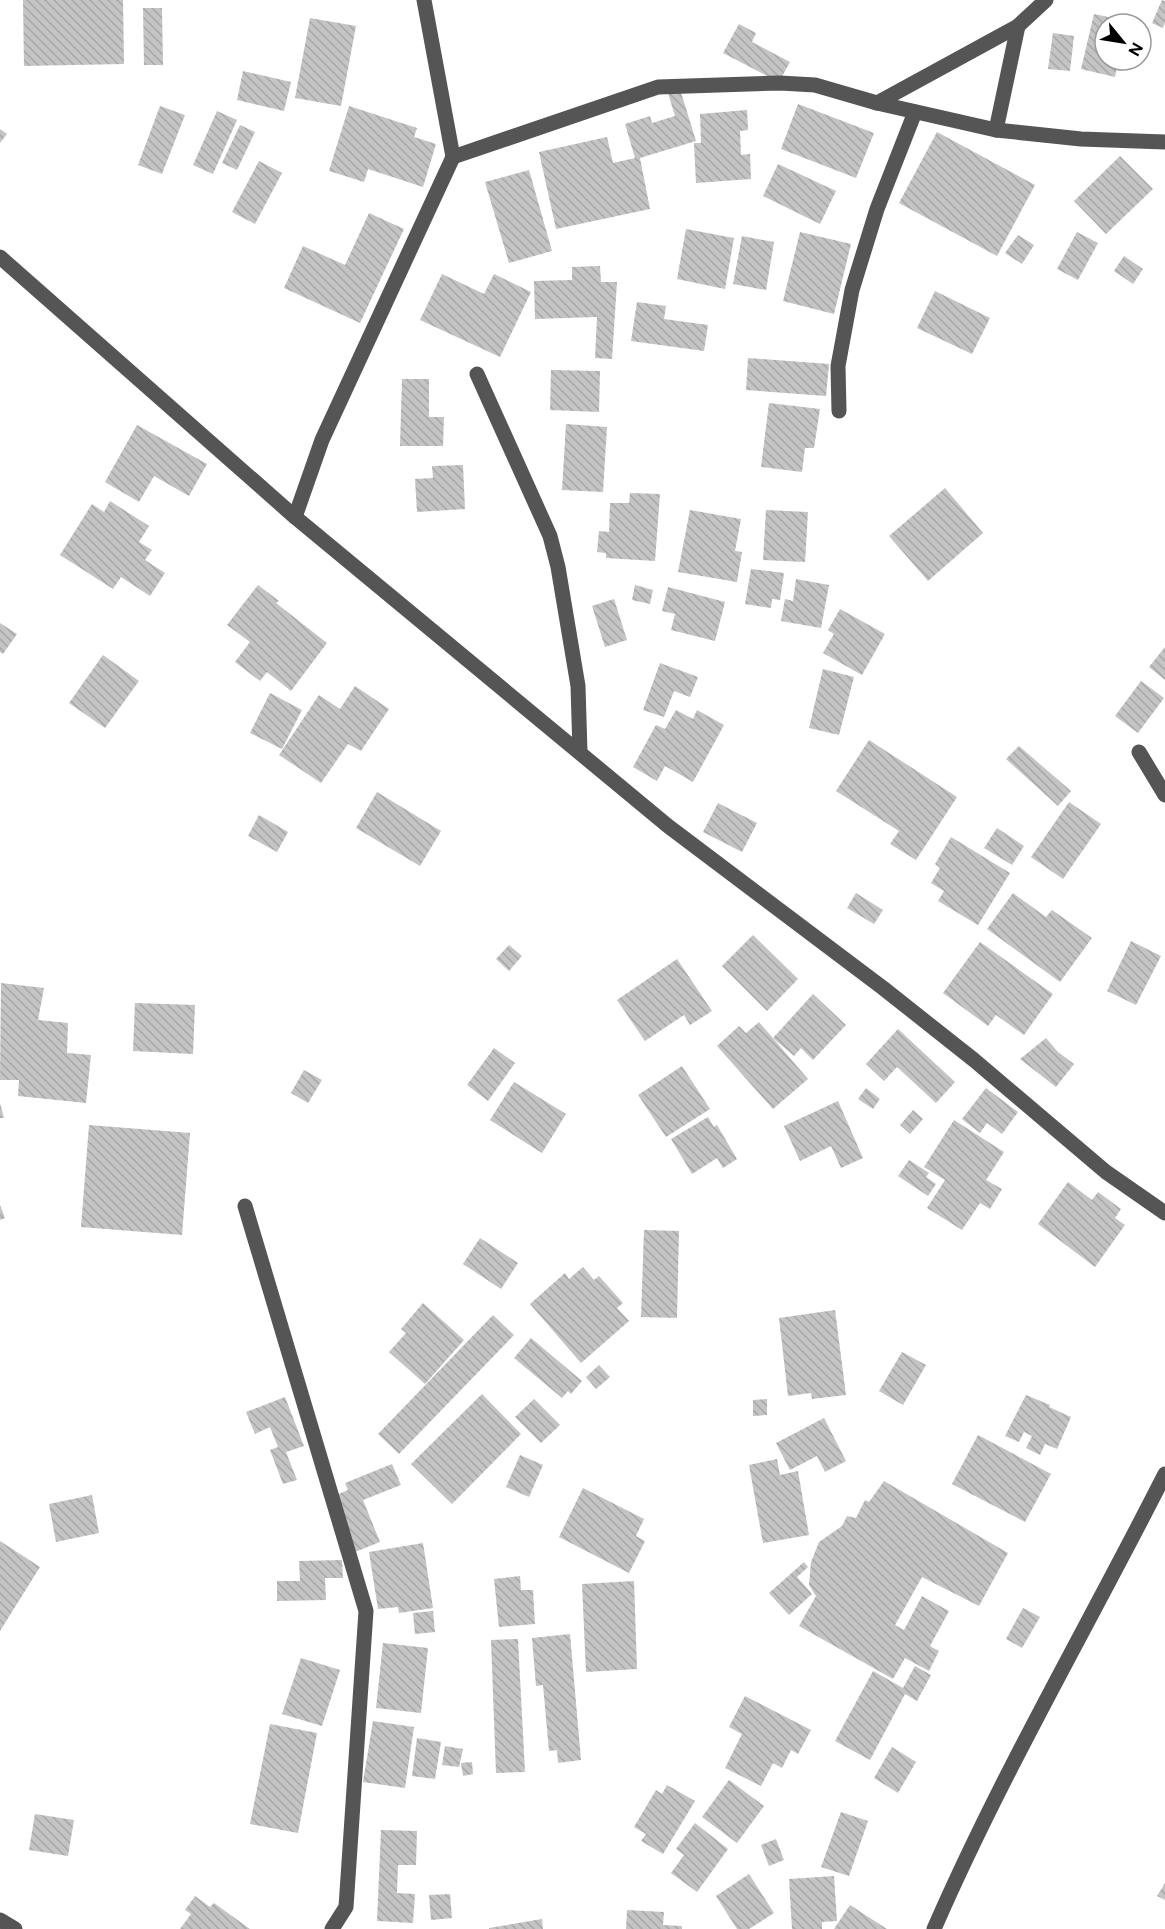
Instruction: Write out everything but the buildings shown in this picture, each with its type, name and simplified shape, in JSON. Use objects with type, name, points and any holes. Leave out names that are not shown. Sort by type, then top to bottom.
[{"type":"street","points":[[295,517],[322,440],[453,157],[424,0]]},
{"type":"street","points":[[877,103],[1018,26],[1046,0]]},
{"type":"street","points":[[996,130],[1018,26]]},
{"type":"street","points":[[453,157],[658,87],[780,83],[815,85],[877,103],[996,130],[1081,139],[1165,142]]},
{"type":"street","points":[[839,411],[838,366],[852,291],[877,209],[915,112]]},
{"type":"street","points":[[0,257],[295,517],[668,826],[883,988],[974,1060],[1106,1172],[1165,1213]]},
{"type":"street","points":[[477,374],[550,536],[568,620],[578,686],[580,752]]},
{"type":"street","points":[[1139,752],[1165,795]]},
{"type":"street","points":[[245,1206],[366,1611],[346,1907],[332,1929]]},
{"type":"street","points":[[934,1929],[957,1876],[1016,1756],[1113,1577],[1165,1474]]},
{"type":"street","points":[[0,1920],[15,1929]]}]
